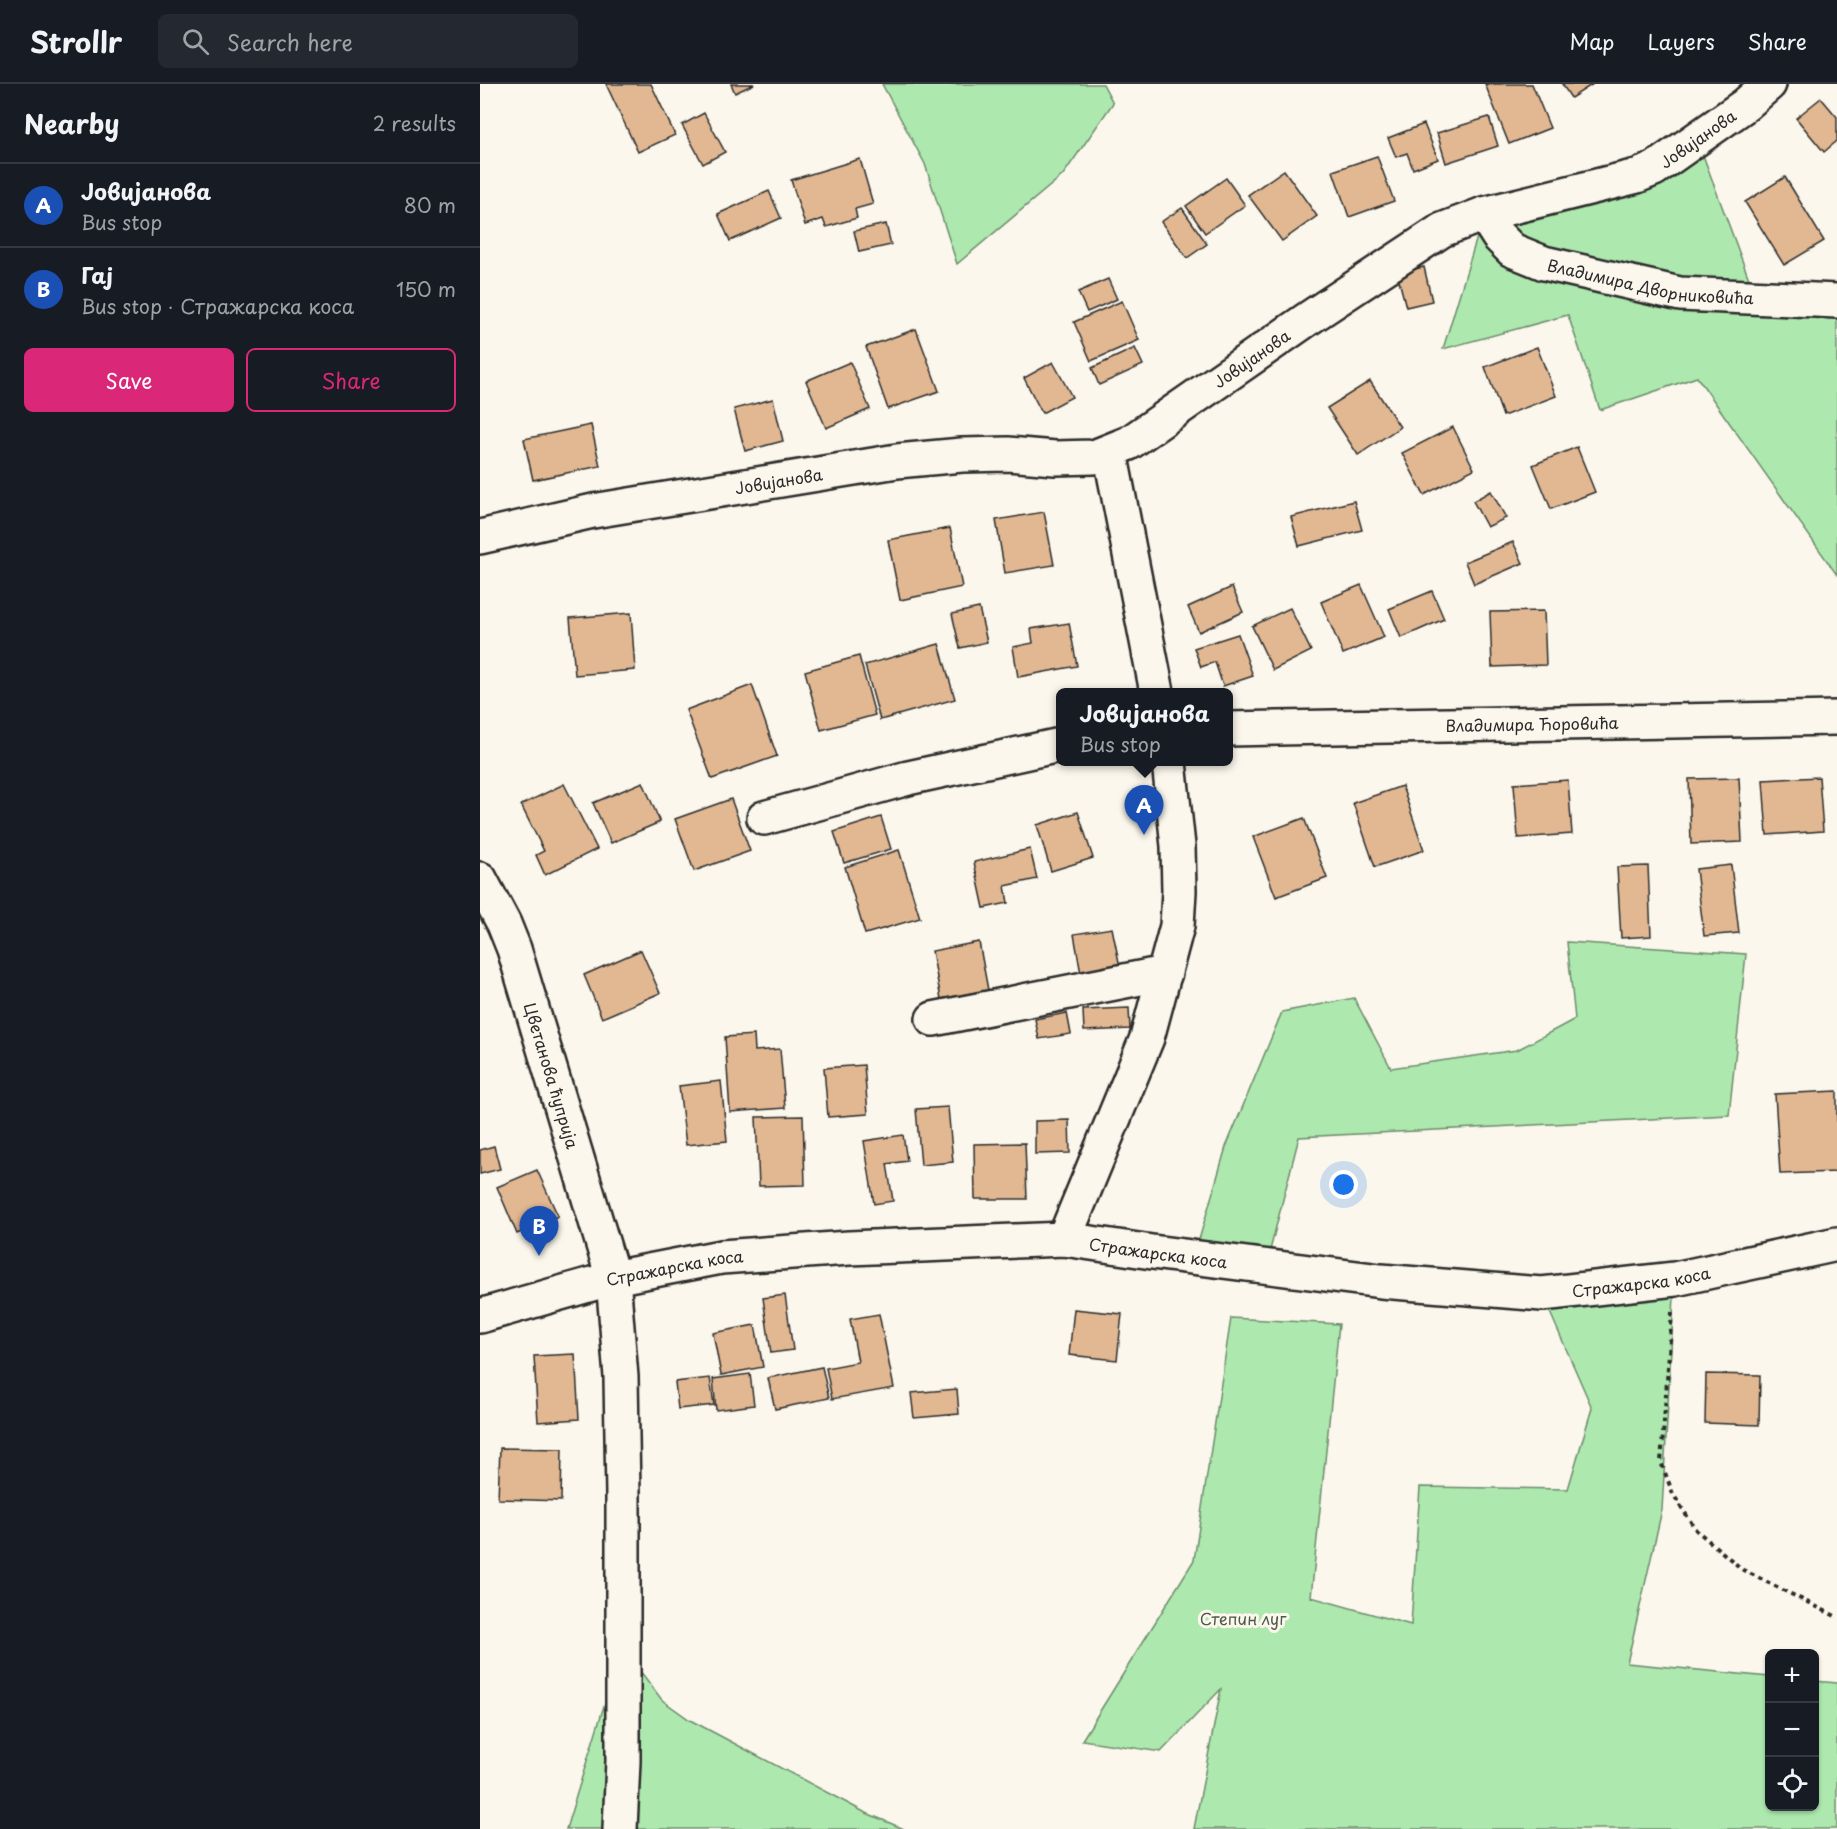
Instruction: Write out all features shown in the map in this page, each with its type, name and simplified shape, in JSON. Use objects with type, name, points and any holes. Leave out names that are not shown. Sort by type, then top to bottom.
[{"type":"street","name":"Јовијанова","points":[[480,537],[593,511],[897,461],[997,454],[1055,458],[1094,457],[1110,452],[1129,443],[1442,230],[1484,214],[1637,176],[1654,169],[1745,105],[1769,84]]},
{"type":"street","name":"Владимира Дворниковића","points":[[1484,214],[1498,236],[1512,250],[1544,263],[1680,294],[1837,301]]},
{"type":"street","points":[[1110,452],[1156,688]]},
{"type":"street","name":"Владимира Ћоровића","points":[[1233,729],[1837,718]]},
{"type":"street","points":[[764,818],[908,778],[1056,746]]},
{"type":"street","points":[[1064,1239],[1147,1038],[1177,926],[1178,846],[1169,766]]},
{"type":"street","name":"Цветанова ћуприја","points":[[480,879],[504,924],[514,949],[613,1278],[621,1377],[623,1496],[620,1829]]},
{"type":"street","points":[[933,1019],[1165,972]]},
{"type":"street","name":"Стражарска коса","points":[[480,1316],[613,1278],[721,1257],[849,1248],[1064,1239],[1382,1281],[1542,1294],[1676,1279],[1837,1244]]},
{"type":"path","points":[[1676,1279],[1661,1462],[1673,1494],[1696,1530],[1743,1570],[1837,1617]]},
{"type":"green space","points":[[882,84],[1103,84],[1113,103],[1063,175],[957,264],[925,164]]},
{"type":"green space","points":[[1697,139],[1756,298],[1837,301],[1837,575],[1697,377],[1600,410],[1568,315],[1443,349],[1484,214]]},
{"type":"green space","points":[[1567,942],[1746,954],[1729,1115],[1299,1137],[1266,1266],[1194,1257],[1226,1147],[1282,1012],[1354,998],[1391,1068],[1517,1050],[1575,1019]]},
{"type":"green space","name":"Степин луг","points":[[1675,1279],[1662,1510],[1627,1663],[1765,1677],[1765,1811],[1819,1811],[1819,1681],[1837,1683],[1837,1829],[1194,1829],[1221,1689],[1161,1752],[1082,1740],[1194,1560],[1231,1318],[1339,1324],[1311,1597],[1411,1625],[1420,1487],[1568,1489],[1592,1408],[1542,1294]]},
{"type":"green space","points":[[622,1647],[662,1700],[690,1720],[864,1812],[904,1829],[566,1829]]},
{"type":"building","points":[[606,84],[651,84],[675,135],[638,152]]},
{"type":"building","points":[[731,84],[754,84],[735,93]]},
{"type":"building","points":[[1485,84],[1532,84],[1550,128],[1509,144]]},
{"type":"building","points":[[1562,84],[1593,84],[1571,98]]},
{"type":"building","points":[[1821,98],[1837,117],[1837,141],[1824,152],[1796,118]]},
{"type":"building","points":[[704,113],[725,152],[703,164],[682,125]]},
{"type":"building","points":[[1489,117],[1498,146],[1446,163],[1437,133]]},
{"type":"building","points":[[1424,124],[1438,159],[1413,169],[1407,153],[1396,157],[1388,138]]},
{"type":"building","points":[[1377,156],[1394,201],[1349,217],[1333,171]]},
{"type":"building","points":[[860,159],[873,204],[855,209],[857,218],[826,227],[823,219],[805,225],[791,180]]},
{"type":"building","points":[[1284,170],[1317,216],[1282,241],[1248,195]]},
{"type":"building","points":[[1785,177],[1824,241],[1784,265],[1745,202]]},
{"type":"building","points":[[1226,178],[1245,205],[1205,233],[1186,206]]},
{"type":"building","points":[[769,191],[781,218],[730,241],[718,214]]},
{"type":"building","points":[[1182,208],[1207,244],[1187,258],[1161,222]]},
{"type":"building","points":[[886,224],[891,245],[859,252],[854,231]]},
{"type":"building","points":[[1424,267],[1432,301],[1406,307],[1397,273]]},
{"type":"building","points":[[1108,279],[1117,299],[1087,312],[1078,292]]},
{"type":"building","points":[[1122,301],[1139,340],[1091,361],[1074,322]]},
{"type":"building","points":[[916,329],[939,391],[888,409],[866,347]]},
{"type":"building","points":[[1537,347],[1556,396],[1503,416],[1485,367]]},
{"type":"building","points":[[1135,348],[1143,365],[1099,385],[1092,368]]},
{"type":"building","points":[[850,362],[870,409],[826,428],[806,381]]},
{"type":"building","points":[[1053,362],[1072,397],[1042,413],[1024,378]]},
{"type":"building","points":[[1370,381],[1400,427],[1358,455],[1327,408]]},
{"type":"building","points":[[773,399],[783,441],[745,451],[734,409]]},
{"type":"building","points":[[591,425],[600,466],[533,480],[524,439]]},
{"type":"building","points":[[1453,427],[1474,469],[1424,495],[1402,453]]},
{"type":"building","points":[[1577,447],[1595,492],[1551,509],[1533,465]]},
{"type":"building","points":[[1491,491],[1506,518],[1487,527],[1473,501]]},
{"type":"building","points":[[1354,501],[1362,530],[1299,546],[1291,517]]},
{"type":"building","points":[[1044,512],[1054,565],[1005,573],[996,520]]},
{"type":"building","points":[[950,528],[962,587],[900,600],[888,540]]},
{"type":"building","points":[[1513,542],[1523,563],[1474,584],[1465,562]]},
{"type":"building","points":[[1361,585],[1384,637],[1343,654],[1321,602]]},
{"type":"building","points":[[1232,587],[1243,612],[1199,632],[1188,607]]},
{"type":"building","points":[[1432,591],[1444,619],[1401,638],[1389,609]]},
{"type":"building","points":[[979,608],[987,642],[960,648],[952,614]]},
{"type":"building","points":[[1290,608],[1311,651],[1273,670],[1252,626]]},
{"type":"building","points":[[1544,611],[1546,665],[1492,667],[1490,612]]},
{"type":"building","points":[[631,613],[635,670],[575,675],[570,618]]},
{"type":"building","points":[[1069,623],[1077,666],[1018,677],[1013,647],[1033,643],[1031,629]]},
{"type":"building","points":[[1238,634],[1253,676],[1223,686],[1215,662],[1201,667],[1194,648]]},
{"type":"building","points":[[939,644],[955,699],[880,720],[865,665]]},
{"type":"building","points":[[859,656],[875,715],[821,730],[805,671]]},
{"type":"building","points":[[752,685],[777,756],[712,779],[686,710]]},
{"type":"building","points":[[1819,777],[1823,831],[1767,835],[1763,780]]},
{"type":"building","points":[[1739,778],[1742,842],[1691,844],[1689,779]]},
{"type":"building","points":[[1568,780],[1572,834],[1518,838],[1514,784]]},
{"type":"building","points":[[643,782],[660,822],[611,843],[593,803]]},
{"type":"building","points":[[564,784],[597,849],[545,875],[536,855],[544,851],[521,805]]},
{"type":"building","points":[[1402,786],[1424,850],[1375,867],[1353,803]]},
{"type":"building","points":[[731,799],[750,851],[694,871],[675,819]]},
{"type":"building","points":[[1078,812],[1093,858],[1051,871],[1037,825]]},
{"type":"building","points":[[881,817],[891,849],[844,863],[834,832]]},
{"type":"building","points":[[1304,818],[1327,878],[1276,897],[1253,837]]},
{"type":"building","points":[[1030,849],[1037,879],[1005,886],[1008,903],[984,908],[974,862]]},
{"type":"building","points":[[899,850],[920,918],[865,934],[845,867]]},
{"type":"building","points":[[1731,865],[1739,933],[1704,936],[1696,869]]},
{"type":"building","points":[[1648,866],[1651,936],[1621,938],[1617,867]]},
{"type":"building","points":[[1112,928],[1120,967],[1081,974],[1074,934]]},
{"type":"building","points":[[979,942],[988,990],[941,999],[932,951]]},
{"type":"building","points":[[641,950],[660,993],[602,1018],[584,975]]},
{"type":"building","points":[[1129,1008],[1130,1029],[1084,1031],[1083,1010]]},
{"type":"building","points":[[1067,1013],[1071,1034],[1039,1039],[1035,1019]]},
{"type":"building","points":[[754,1035],[755,1051],[780,1049],[785,1108],[730,1112],[725,1037]]},
{"type":"building","points":[[864,1065],[868,1114],[828,1117],[824,1068]]},
{"type":"building","points":[[721,1081],[727,1141],[686,1145],[679,1086]]},
{"type":"building","points":[[1837,1091],[1837,1172],[1780,1174],[1775,1094]]},
{"type":"building","points":[[948,1107],[953,1162],[921,1165],[916,1109]]},
{"type":"building","points":[[803,1116],[805,1185],[759,1186],[756,1117]]},
{"type":"building","points":[[1069,1120],[1070,1153],[1035,1154],[1035,1121]]},
{"type":"building","points":[[903,1135],[907,1161],[887,1164],[893,1201],[874,1204],[864,1141]]},
{"type":"building","points":[[1025,1143],[1027,1199],[975,1199],[974,1144]]},
{"type":"building","points":[[494,1146],[500,1169],[480,1174],[480,1150]]},
{"type":"building","points":[[537,1170],[558,1216],[517,1234],[497,1187]]},
{"type":"building","points":[[785,1295],[793,1350],[771,1353],[763,1298]]},
{"type":"building","points":[[1074,1309],[1122,1314],[1117,1360],[1069,1355]]},
{"type":"building","points":[[879,1314],[894,1388],[832,1399],[826,1368],[858,1362],[850,1319]]},
{"type":"building","points":[[755,1325],[763,1367],[721,1375],[713,1333]]},
{"type":"building","points":[[575,1354],[579,1419],[538,1422],[534,1356]]},
{"type":"building","points":[[822,1367],[829,1398],[775,1409],[768,1378]]},
{"type":"building","points":[[750,1374],[754,1405],[716,1410],[713,1379]]},
{"type":"building","points":[[1706,1374],[1760,1375],[1759,1425],[1705,1423]]},
{"type":"building","points":[[710,1378],[714,1405],[678,1409],[675,1382]]},
{"type":"building","points":[[957,1389],[959,1414],[914,1418],[911,1393]]},
{"type":"building","points":[[500,1448],[562,1449],[561,1501],[498,1499]]},
{"type":"place","name":"Јовијанова","points":[[1144,835]]},
{"type":"place","name":"Гај","points":[[539,1256]]}]
